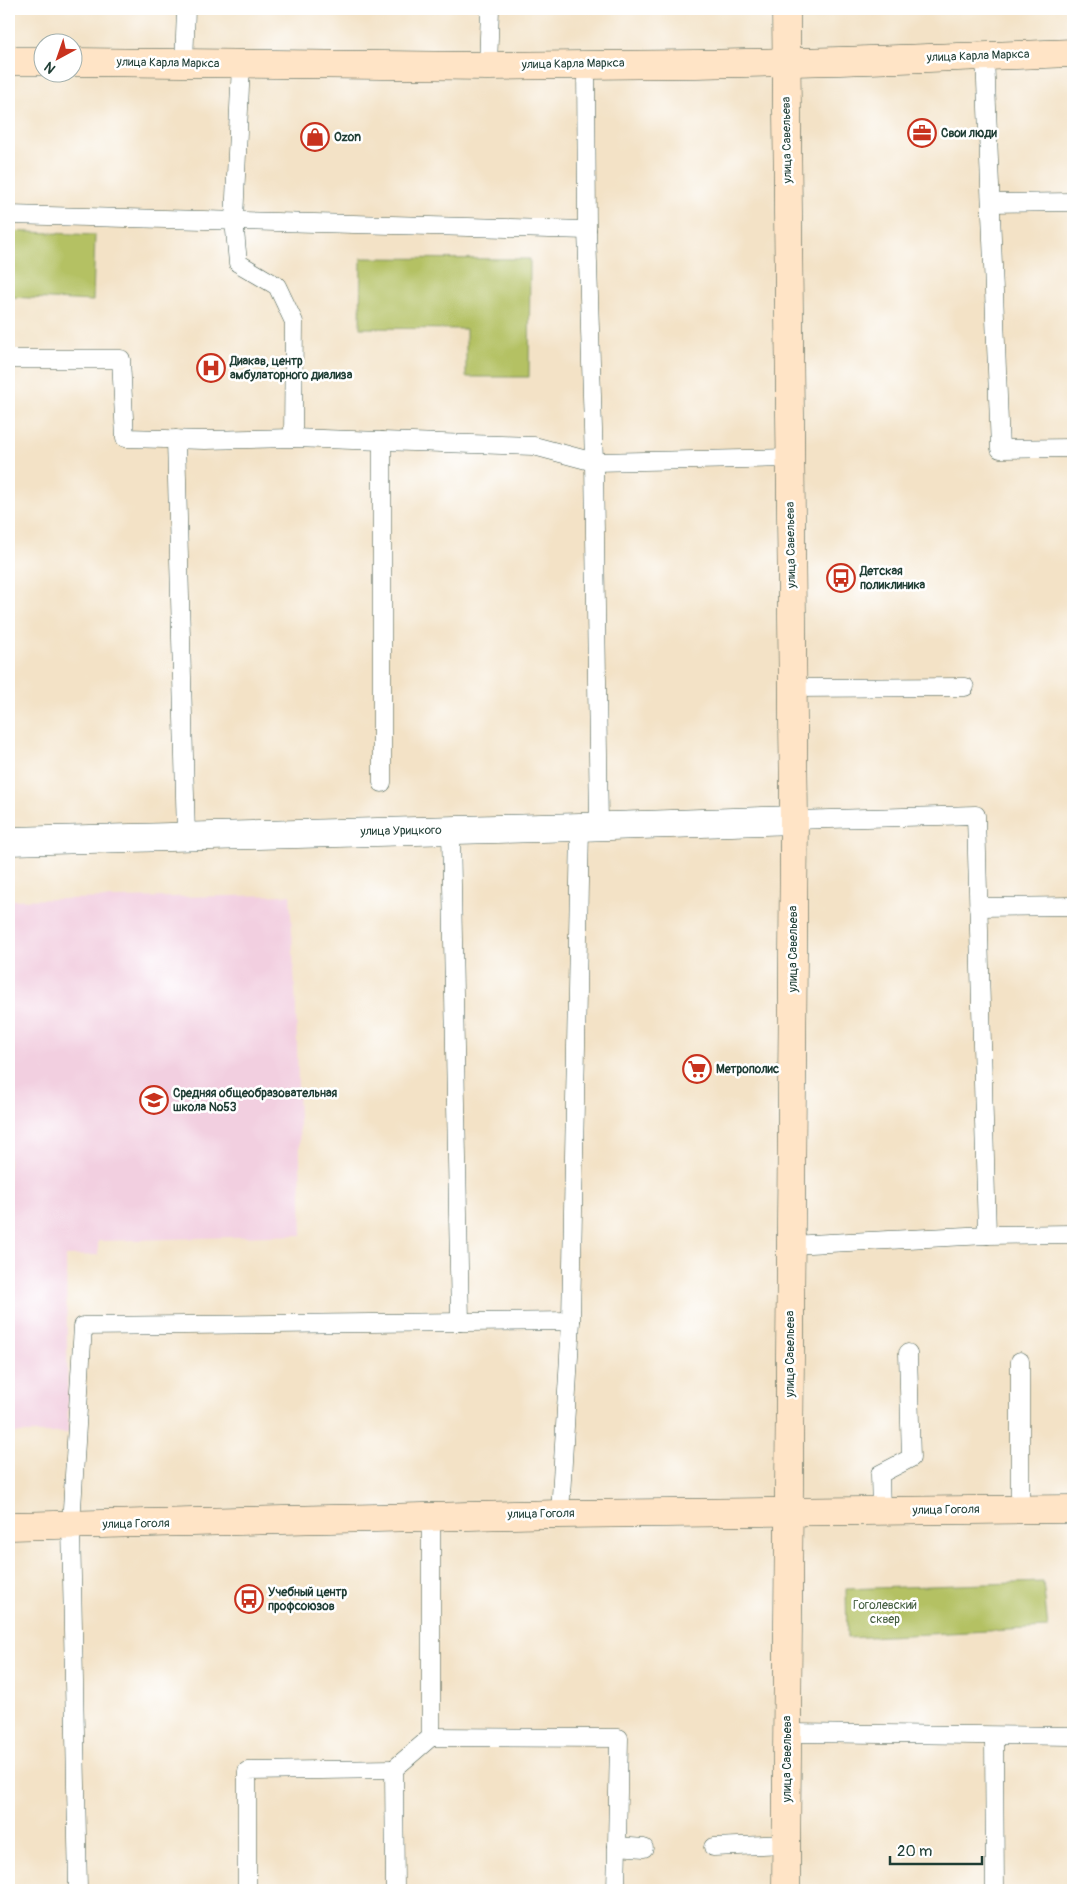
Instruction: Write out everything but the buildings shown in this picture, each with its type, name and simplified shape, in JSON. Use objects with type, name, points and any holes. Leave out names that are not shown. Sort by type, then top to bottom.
[{"type":"main road","name":"улица Савельева","points":[[786,9],[794,820],[786,1890]]},
{"type":"main road","name":"улица Карла Маркса","points":[[82,62],[488,66],[786,63],[1073,53]]},
{"type":"main road","points":[[9,60],[32,61]]},
{"type":"main road","name":"улица Гоголя","points":[[9,1526],[560,1514],[1073,1509]]},
{"type":"street","name":"улица Урицкого","points":[[9,841],[589,827],[794,820]]},
{"type":"lane","points":[[184,64],[186,9]]},
{"type":"lane","points":[[488,66],[490,9]]},
{"type":"lane","points":[[985,55],[1000,449],[1073,448]]},
{"type":"lane","points":[[241,64],[234,220],[238,263],[277,286],[294,322],[293,438]]},
{"type":"lane","points":[[560,1514],[571,1321],[589,827],[594,462],[586,230],[586,64]]},
{"type":"lane","points":[[991,204],[1073,202]]},
{"type":"lane","points":[[9,214],[586,230]]},
{"type":"lane","points":[[9,359],[121,359],[125,438],[293,438],[534,446],[594,462],[790,458]]},
{"type":"lane","points":[[176,439],[186,836]]},
{"type":"lane","points":[[382,441],[382,783]]},
{"type":"lane","points":[[792,688],[965,687]]},
{"type":"lane","points":[[794,820],[976,815],[987,1235]]},
{"type":"lane","points":[[451,830],[460,1322]]},
{"type":"lane","points":[[978,907],[1073,906]]},
{"type":"lane","points":[[790,1245],[987,1235],[1073,1234]]},
{"type":"lane","points":[[78,1890],[71,1525],[83,1326],[571,1321]]},
{"type":"lane","points":[[881,1511],[880,1474],[911,1458],[908,1354]]},
{"type":"lane","points":[[1020,1361],[1020,1509]]},
{"type":"lane","points":[[431,1517],[431,1737]]},
{"type":"lane","points":[[787,1733],[1073,1736]]},
{"type":"lane","points":[[994,1736],[995,1890]]},
{"type":"lane","points":[[247,1890],[247,1771],[394,1769],[431,1737],[619,1738],[616,1890]]},
{"type":"lane","points":[[394,1769],[395,1890]]},
{"type":"lane","points":[[712,1847],[786,1844]]},
{"type":"lane","points":[[617,1846],[644,1848]]},
{"type":"shaded area","name":"Средняя общеобразовательная школа №53","points":[[290,895],[296,1008],[302,1235],[98,1241],[98,1255],[66,1256],[68,1433],[9,1433],[9,900]]},
{"type":"green space","points":[[9,231],[95,235],[93,301],[9,297]]},
{"type":"green space","points":[[361,258],[530,259],[529,377],[466,377],[466,329],[360,328]]},
{"type":"green space","name":"Гоголевский сквер","points":[[1043,1582],[1048,1628],[847,1638],[846,1589]]},
{"type":"place","name":"Свои люди","points":[[922,133]]},
{"type":"place","name":"Ozon","points":[[315,137]]},
{"type":"place","name":"Диакав, центр амбулаторного диализа","points":[[211,368]]},
{"type":"place","name":"Детская поликлиника","points":[[841,578]]},
{"type":"place","name":"Метрополис","points":[[697,1069]]},
{"type":"place","name":"Средняя общеобразовательная школа №53","points":[[154,1100]]},
{"type":"place","name":"Учебный центр профсоюзов","points":[[249,1599]]}]
